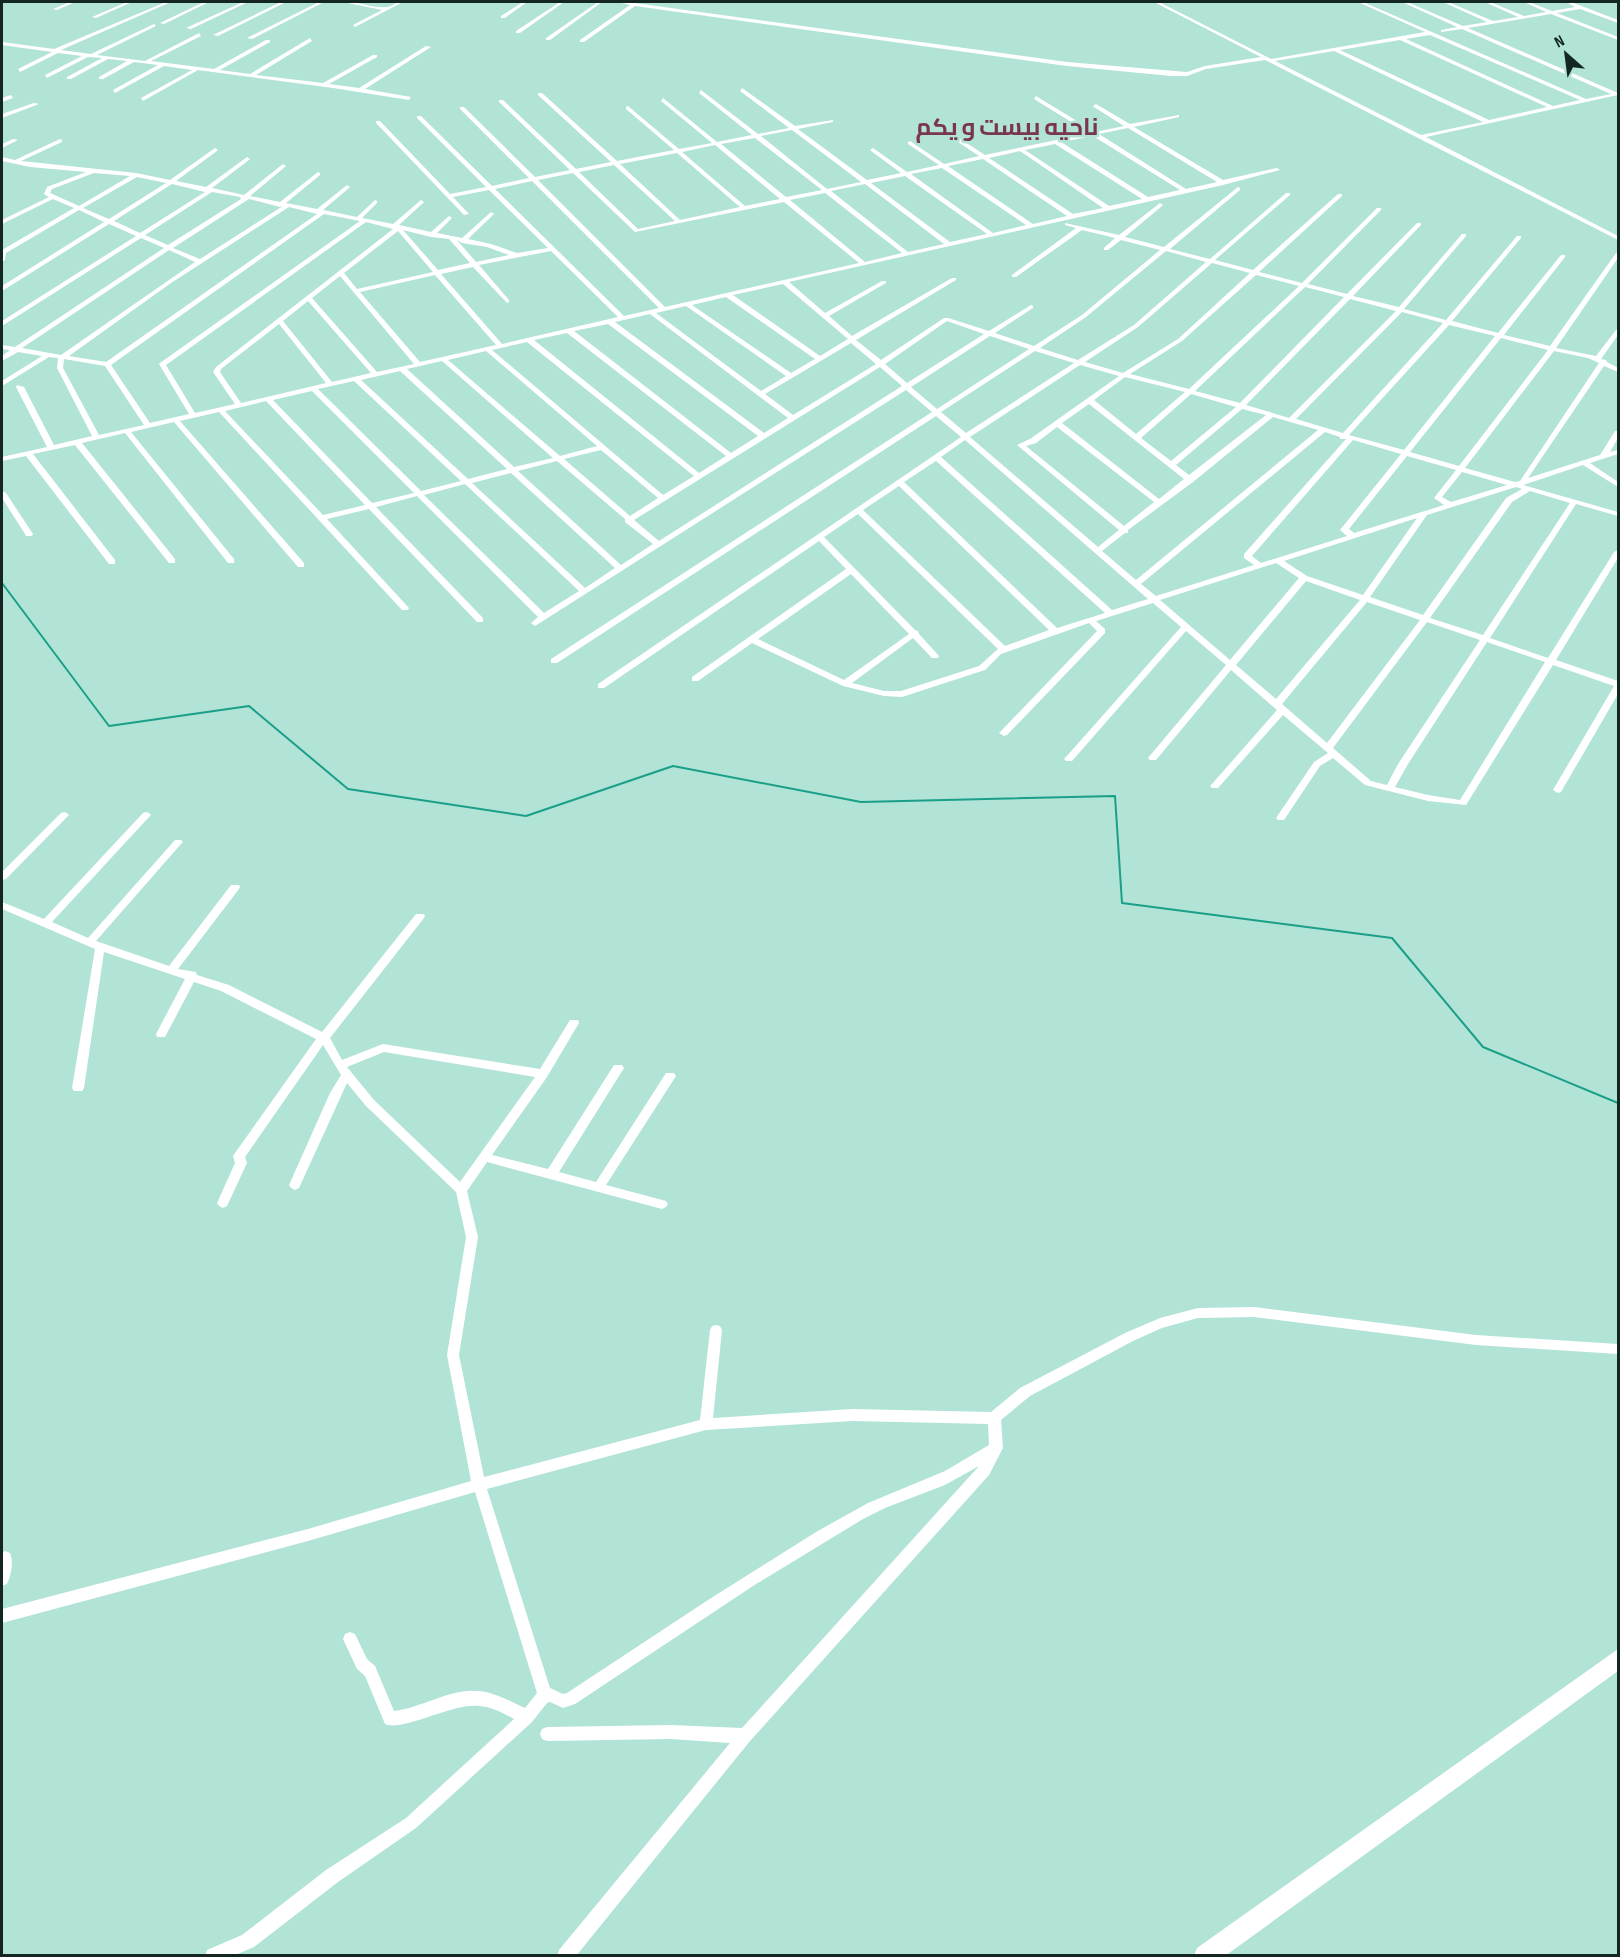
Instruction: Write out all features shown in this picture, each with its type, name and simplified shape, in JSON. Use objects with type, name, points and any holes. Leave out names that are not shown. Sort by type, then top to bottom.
[{"type":"main road","points":[[1205,1956],[1618,1659]]},
{"type":"street","points":[[51,2],[65,5]]},
{"type":"street","points":[[54,9],[73,2]]},
{"type":"street","points":[[94,17],[130,2]]},
{"type":"street","points":[[20,70],[54,52],[169,2]]},
{"type":"street","points":[[162,23],[207,2]]},
{"type":"street","points":[[189,28],[246,2]]},
{"type":"street","points":[[216,35],[284,2]]},
{"type":"street","points":[[250,38],[322,2]]},
{"type":"street","points":[[349,2],[386,9]]},
{"type":"street","points":[[373,6],[382,2]]},
{"type":"street","points":[[355,26],[400,2]]},
{"type":"street","points":[[503,16],[525,2]]},
{"type":"street","points":[[518,32],[562,2]]},
{"type":"street","points":[[548,39],[600,2]]},
{"type":"street","points":[[620,2],[773,25],[1182,75],[1432,33]]},
{"type":"street","points":[[1156,2],[1618,238]]},
{"type":"street","points":[[1360,2],[1586,101]]},
{"type":"street","points":[[1404,2],[1617,94]]},
{"type":"street","points":[[1445,2],[1494,23]]},
{"type":"street","points":[[1487,2],[1525,18]]},
{"type":"street","points":[[1526,2],[1618,39]]},
{"type":"street","points":[[1568,2],[1618,22]]},
{"type":"street","points":[[1610,2],[1618,5]]},
{"type":"street","points":[[582,41],[634,4]]},
{"type":"street","points":[[1443,31],[1582,8]]},
{"type":"street","points":[[47,76],[154,25]]},
{"type":"street","points":[[145,63],[199,35]]},
{"type":"street","points":[[1400,38],[1553,108]]},
{"type":"street","points":[[250,76],[310,40]]},
{"type":"street","points":[[214,71],[268,41]]},
{"type":"street","points":[[2,44],[409,98]]},
{"type":"street","points":[[360,90],[428,47]]},
{"type":"street","points":[[1334,49],[1488,122]]},
{"type":"street","points":[[323,85],[375,56]]},
{"type":"street","points":[[69,78],[106,58]]},
{"type":"street","points":[[101,78],[132,61]]},
{"type":"street","points":[[115,91],[162,65]]},
{"type":"street","points":[[143,99],[197,69]]},
{"type":"street","points":[[742,90],[950,245]]},
{"type":"street","points":[[701,92],[908,255]]},
{"type":"street","points":[[540,94],[679,222]]},
{"type":"street","points":[[1420,137],[1617,94]]},
{"type":"street","points":[[2,100],[11,97]]},
{"type":"street","points":[[1036,98],[1186,191]]},
{"type":"street","points":[[663,100],[864,264]]},
{"type":"street","points":[[501,101],[637,231],[1177,116]]},
{"type":"street","points":[[2,116],[36,104]]},
{"type":"street","points":[[1096,106],[1223,183]]},
{"type":"street","points":[[462,108],[664,309]]},
{"type":"street","points":[[628,108],[744,208]]},
{"type":"street","points":[[419,117],[622,318]]},
{"type":"street","points":[[449,196],[831,121]]},
{"type":"street","points":[[378,122],[466,214]]},
{"type":"street","points":[[951,135],[1073,217]]},
{"type":"street","points":[[2,146],[15,140]]},
{"type":"street","points":[[15,162],[60,141]]},
{"type":"street","points":[[1056,142],[1148,200]]},
{"type":"street","points":[[910,143],[1032,226]]},
{"type":"street","points":[[1020,149],[1109,209]]},
{"type":"street","points":[[2,290],[170,183],[215,150]]},
{"type":"street","points":[[873,150],[992,235]]},
{"type":"street","points":[[2,159],[136,175],[283,206],[489,245],[516,255]]},
{"type":"street","points":[[2,324],[208,191],[247,159]]},
{"type":"street","points":[[2,360],[245,198],[283,166]]},
{"type":"street","points":[[98,170],[49,188],[47,194],[200,262]]},
{"type":"street","points":[[2,459],[1277,171]]},
{"type":"street","points":[[96,437],[60,368],[61,358],[283,206],[318,174]]},
{"type":"street","points":[[2,260],[3,252],[136,175]]},
{"type":"street","points":[[2,346],[46,356],[107,364],[320,213],[347,187]]},
{"type":"street","points":[[554,661],[1084,316],[1238,189]]},
{"type":"street","points":[[601,686],[965,437],[1136,326],[1288,194]]},
{"type":"street","points":[[1125,531],[1021,445],[1033,441],[1124,375],[1180,340],[1340,195]]},
{"type":"street","points":[[2,222],[53,197]]},
{"type":"street","points":[[193,415],[162,364],[360,221],[375,202]]},
{"type":"street","points":[[239,405],[216,372],[218,368],[341,274],[396,228],[421,202]]},
{"type":"street","points":[[1106,249],[1160,205]]},
{"type":"street","points":[[1136,438],[1192,392],[1304,285],[1379,209]]},
{"type":"street","points":[[462,241],[491,214]]},
{"type":"street","points":[[431,235],[449,218]]},
{"type":"street","points":[[1067,224],[1601,360],[1618,370]]},
{"type":"street","points":[[1171,465],[1241,406],[1419,224]]},
{"type":"street","points":[[396,228],[500,345]]},
{"type":"street","points":[[1014,276],[1080,228]]},
{"type":"street","points":[[1290,420],[1400,310],[1464,235]]},
{"type":"street","points":[[1260,566],[1247,556],[1519,237]]},
{"type":"street","points":[[451,238],[507,301]]},
{"type":"street","points":[[355,291],[552,249]]},
{"type":"street","points":[[1450,505],[1438,498],[1457,470],[1552,349],[1618,254]]},
{"type":"street","points":[[1353,536],[1344,530],[1497,335],[1563,256]]},
{"type":"street","points":[[341,274],[418,364]]},
{"type":"street","points":[[760,394],[954,279]]},
{"type":"street","points":[[786,282],[1368,783],[1428,798],[1463,803],[1618,552]]},
{"type":"street","points":[[825,316],[884,282]]},
{"type":"street","points":[[728,295],[820,359]]},
{"type":"street","points":[[309,298],[375,374]]},
{"type":"street","points":[[687,304],[791,376]]},
{"type":"street","points":[[535,623],[1031,307]]},
{"type":"street","points":[[651,312],[793,418]]},
{"type":"street","points":[[628,519],[880,364],[946,319],[1078,362],[1192,392],[1457,470],[1618,514]]},
{"type":"street","points":[[279,320],[330,384]]},
{"type":"street","points":[[609,321],[763,436]]},
{"type":"street","points":[[568,330],[731,456]]},
{"type":"street","points":[[1523,480],[1618,334]]},
{"type":"street","points":[[528,339],[698,476]]},
{"type":"street","points":[[486,348],[662,498]]},
{"type":"street","points":[[2,384],[46,356]]},
{"type":"street","points":[[442,358],[658,544]]},
{"type":"street","points":[[107,364],[148,425]]},
{"type":"street","points":[[400,368],[620,568]]},
{"type":"street","points":[[355,378],[584,591]]},
{"type":"street","points":[[20,387],[51,447]]},
{"type":"street","points":[[313,388],[543,617]]},
{"type":"street","points":[[267,398],[480,620]]},
{"type":"street","points":[[1089,400],[1190,480]]},
{"type":"street","points":[[220,409],[405,608]]},
{"type":"street","points":[[1097,551],[1271,415]]},
{"type":"street","points":[[175,419],[301,565]]},
{"type":"street","points":[[1058,423],[1160,503]]},
{"type":"street","points":[[126,430],[231,561]]},
{"type":"street","points":[[1136,584],[1322,431]]},
{"type":"street","points":[[1604,457],[1618,433]]},
{"type":"street","points":[[77,442],[172,561]]},
{"type":"street","points":[[322,518],[604,447]]},
{"type":"street","points":[[753,640],[846,682],[891,695],[902,694],[982,668],[1004,650],[1055,631],[1514,485],[1523,480],[1618,452]]},
{"type":"street","points":[[28,453],[112,562]]},
{"type":"street","points":[[936,457],[1110,613]]},
{"type":"street","points":[[1583,462],[1618,485]]},
{"type":"street","points":[[899,482],[1055,631]]},
{"type":"street","points":[[1281,818],[1317,764],[1330,751],[1509,500],[1528,489]]},
{"type":"street","points":[[2,493],[29,534]]},
{"type":"street","points":[[1390,788],[1403,764],[1574,502]]},
{"type":"street","points":[[859,510],[1004,650]]},
{"type":"street","points":[[1215,786],[1364,600],[1425,513]]},
{"type":"street","points":[[820,537],[935,656]]},
{"type":"street","points":[[1277,560],[1304,578],[1364,600],[1552,661],[1618,686],[1558,790]]},
{"type":"street","points":[[695,679],[852,569]]},
{"type":"street","points":[[1153,758],[1304,578]]},
{"type":"street","points":[[1004,733],[1102,631],[1091,620]]},
{"type":"street","points":[[1069,759],[1185,627]]},
{"type":"street","points":[[846,682],[915,633]]},
{"type":"street","points":[[2,877],[64,815]]},
{"type":"street","points":[[45,924],[146,815]]},
{"type":"street","points":[[78,1088],[95,945],[178,842]]},
{"type":"street","points":[[172,969],[235,887]]},
{"type":"street","points":[[2,905],[95,945],[192,975],[225,988],[323,1038],[343,1070],[370,1103],[461,1190],[472,1237],[453,1355],[480,1485],[545,1696]]},
{"type":"street","points":[[223,1203],[241,1163],[238,1156],[323,1038],[420,916]]},
{"type":"street","points":[[161,1035],[192,975]]},
{"type":"street","points":[[461,1190],[543,1074],[574,1023]]},
{"type":"street","points":[[295,1185],[336,1093],[343,1070],[383,1048],[543,1074]]},
{"type":"street","points":[[550,1175],[618,1068]]},
{"type":"street","points":[[598,1188],[670,1076]]},
{"type":"street","points":[[484,1157],[662,1204]]},
{"type":"street","points":[[2,1616],[308,1535],[480,1485],[706,1424],[853,1415],[994,1418],[1025,1392],[1130,1337],[1160,1323],[1198,1313],[1254,1312],[1476,1340],[1618,1349]]},
{"type":"street","points":[[706,1424],[716,1330]]},
{"type":"street","points":[[565,1956],[745,1736],[984,1472],[996,1448],[994,1418]]},
{"type":"street","points":[[545,1696],[563,1701],[570,1698],[738,1587],[858,1515],[886,1499],[920,1489],[972,1465],[996,1448]]},
{"type":"street","points":[[2,1580],[5,1558]]},
{"type":"street","points":[[350,1639],[362,1664],[370,1671],[390,1719],[477,1698],[492,1701],[527,1717]]},
{"type":"street","points":[[213,1956],[248,1941],[332,1876],[411,1823],[527,1717],[545,1696]]},
{"type":"street","points":[[547,1734],[671,1732],[745,1736]]},
{"type":"waterway","points":[[2,583],[109,726],[249,706],[348,789],[526,816],[673,766],[861,802],[1115,796],[1122,903],[1392,938],[1483,1047],[1618,1103]]},
{"type":"district","name":"ناحیه بیست و یکم","points":[[1007,127]]}]
